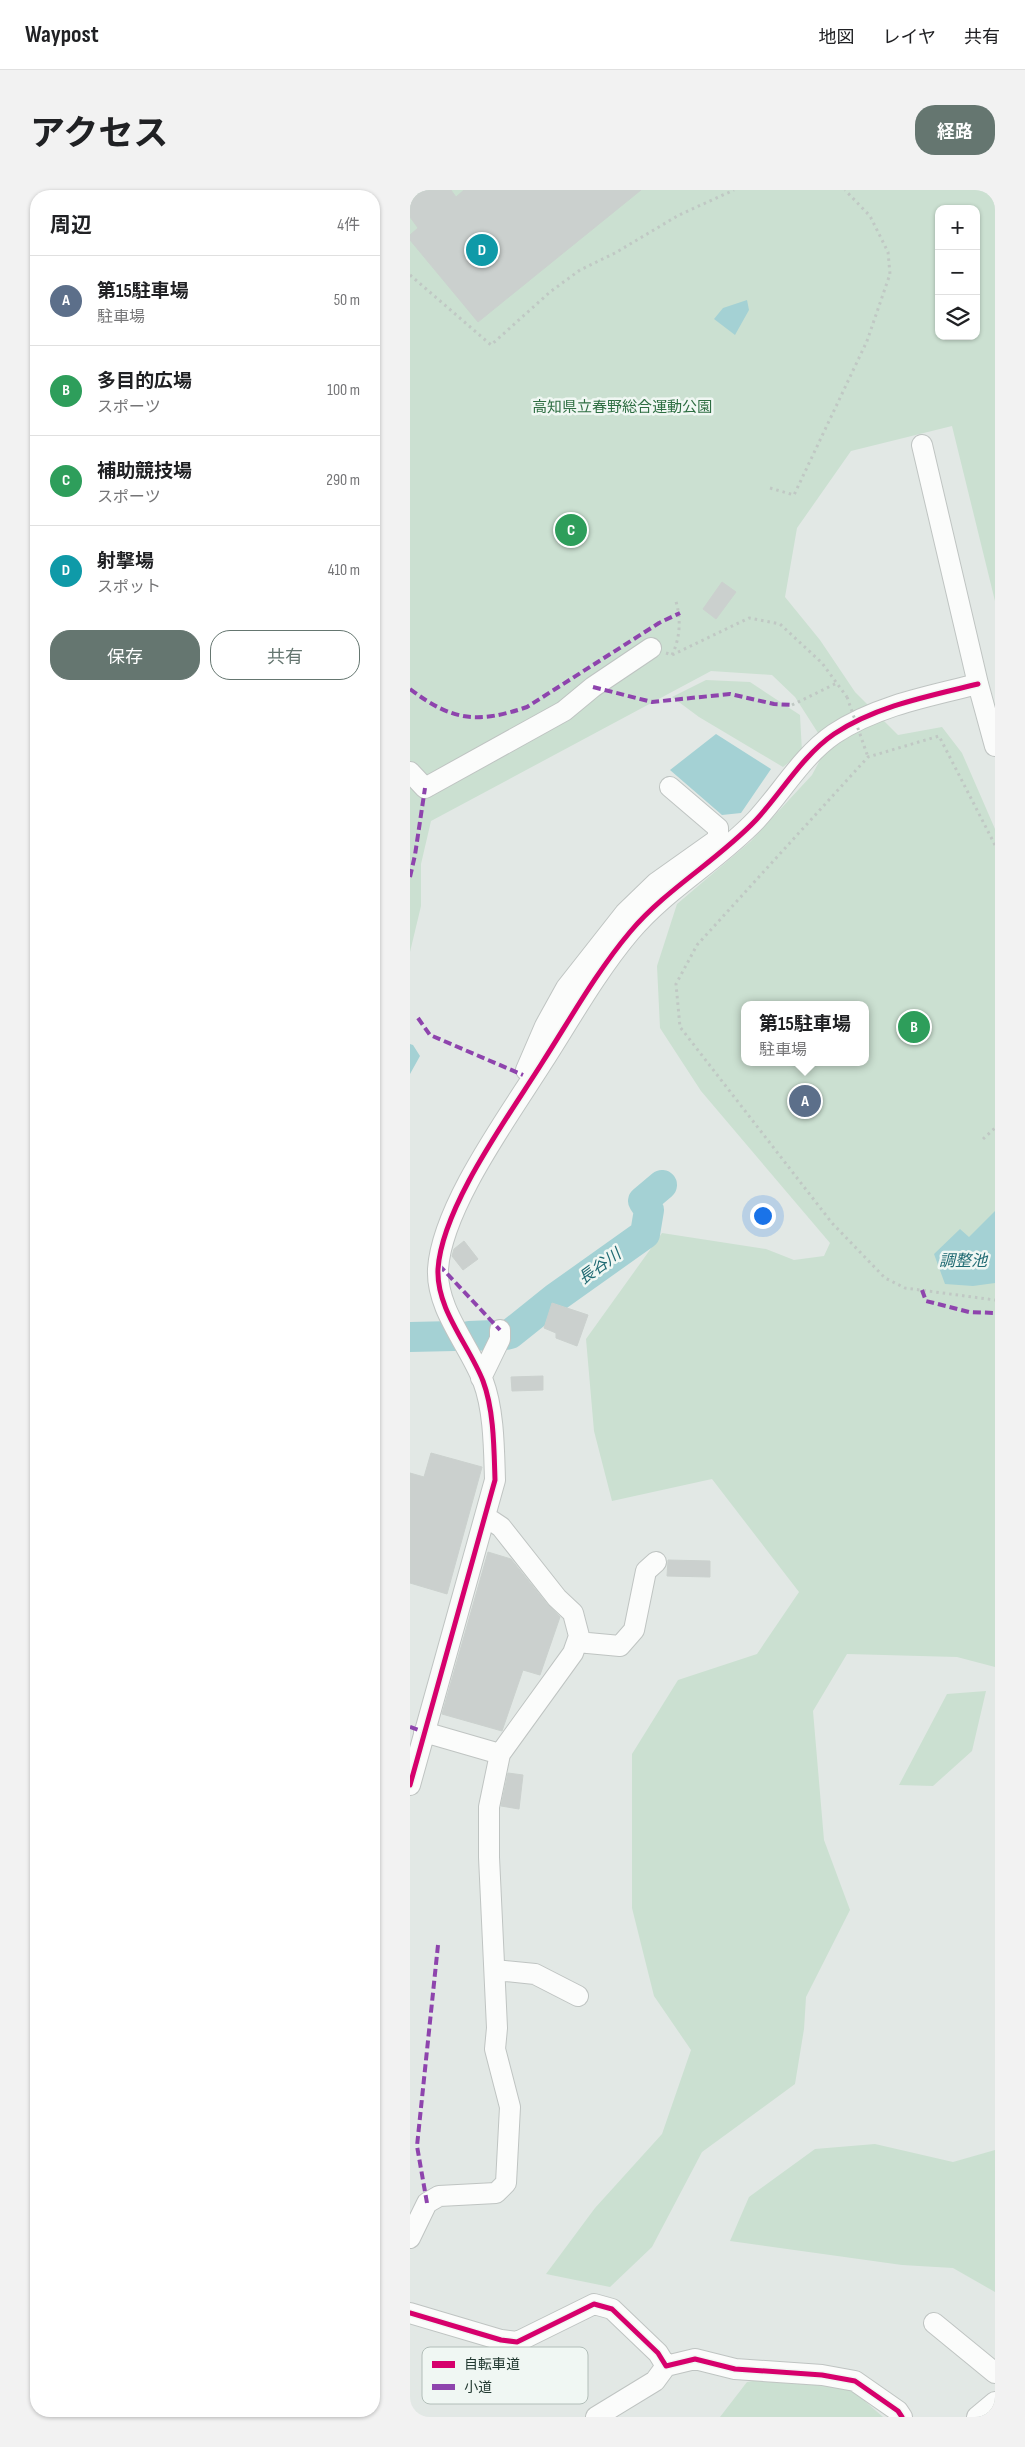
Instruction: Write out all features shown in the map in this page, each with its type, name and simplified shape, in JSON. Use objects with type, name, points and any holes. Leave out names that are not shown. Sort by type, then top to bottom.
[{"type":"street","points":[[922,445],[978,684],[995,746]]},
{"type":"street","points":[[410,772],[424,788],[564,711],[593,687],[651,648]]},
{"type":"street","points":[[410,1785],[495,1480],[493,1436],[481,1378],[443,1299],[438,1272],[442,1239],[456,1209],[494,1140],[579,1005],[630,932],[660,902],[730,846],[758,818],[809,756],[833,735],[870,715],[978,684]]},
{"type":"street","points":[[494,1140],[505,1104],[524,1075],[545,1026],[566,988],[624,913],[656,883],[718,839],[718,828],[670,787]]},
{"type":"street","points":[[481,1378],[500,1339],[500,1330]]},
{"type":"street","points":[[410,2238],[427,2203],[439,2196],[496,2193],[506,2183],[510,2107],[495,2049],[497,2028],[489,1857],[489,1807],[500,1754],[573,1653],[579,1636],[573,1613],[557,1598],[501,1527],[486,1517]]},
{"type":"street","points":[[577,1642],[620,1646],[634,1630],[646,1570],[656,1562]]},
{"type":"street","points":[[424,1732],[500,1754]]},
{"type":"street","points":[[495,1970],[535,1974],[578,1996]]},
{"type":"street","points":[[410,2313],[500,2340],[517,2342],[594,2304],[612,2309],[658,2353],[666,2366]]},
{"type":"street","points":[[934,2324],[995,2373]]},
{"type":"street","points":[[596,2417],[656,2381],[666,2366],[695,2359],[735,2369],[822,2375],[855,2381],[898,2411],[902,2417]]},
{"type":"street","points":[[977,2417],[995,2402]]},
{"type":"path","points":[[410,275],[491,345],[550,292],[580,270],[615,253],[679,215],[734,190]]},
{"type":"path","points":[[770,488],[794,495],[867,341],[890,274],[888,252],[870,216],[845,190]]},
{"type":"path","points":[[672,655],[678,642],[680,613],[675,598]]},
{"type":"path","points":[[651,648],[672,655],[749,618],[780,624],[822,663],[837,683],[847,698],[868,756]]},
{"type":"path","points":[[792,705],[837,683]]},
{"type":"path","points":[[995,845],[939,736],[868,756],[697,945],[676,984],[680,1027],[832,1223],[885,1278],[905,1288],[995,1300]]},
{"type":"path","points":[[984,1139],[995,1128]]},
{"type":"green space","name":"高知県立春野総合運動公園","points":[[410,190],[995,190],[995,601],[952,426],[851,451],[797,528],[785,597],[820,640],[855,692],[898,735],[942,727],[962,753],[995,829],[995,1667],[957,1657],[847,1654],[813,1711],[824,1840],[850,1910],[806,1997],[804,2029],[795,2084],[702,2152],[652,2247],[610,2287],[546,2274],[595,2208],[662,2134],[691,2050],[654,1996],[632,1908],[632,1754],[678,1680],[757,1654],[799,1592],[712,1479],[612,1501],[594,1431],[586,1339],[662,1233],[766,1249],[794,1260],[824,1256],[830,1243],[701,1091],[660,1028],[657,966],[677,904],[751,841],[812,775],[827,747],[795,697],[772,675],[711,671],[431,821],[421,864],[421,906],[410,952]]},
{"type":"green space","points":[[706,680],[750,682],[800,715],[802,752],[783,767],[699,717],[672,697]]},
{"type":"green space","points":[[986,1691],[972,1751],[933,1786],[899,1785],[947,1694]]},
{"type":"green space","points":[[875,2144],[953,2162],[995,2150],[995,2292],[953,2268],[902,2265],[730,2241],[749,2197],[815,2149]]},
{"type":"green space","points":[[788,2375],[842,2381],[883,2417],[720,2417],[747,2382]]},
{"type":"water","points":[[747,300],[749,310],[735,335],[714,319],[723,308]]},
{"type":"water","points":[[716,734],[771,769],[741,813],[722,815],[670,770]]},
{"type":"water","points":[[410,1044],[413,1045],[420,1056],[410,1074]]},
{"type":"water","name":"調整池","points":[[995,1211],[995,1283],[973,1286],[945,1284],[934,1254],[960,1229],[969,1237]]},
{"type":"building","points":[[421,190],[451,190],[456,197],[464,190],[641,190],[478,322],[410,240],[410,235],[418,228],[410,217],[410,198]]},
{"type":"building","points":[[722,582],[736,592],[716,619],[703,609]]},
{"type":"building","points":[[464,1241],[478,1259],[463,1270],[452,1256],[454,1249]]},
{"type":"building","points":[[552,1303],[588,1315],[577,1346],[556,1338],[556,1333],[544,1328]]},
{"type":"building","points":[[543,1376],[543,1390],[512,1391],[511,1377]]},
{"type":"building","points":[[431,1453],[482,1467],[447,1594],[410,1583],[410,1473],[424,1477]]},
{"type":"building","points":[[488,1552],[511,1559],[560,1617],[540,1675],[523,1670],[502,1731],[442,1714]]},
{"type":"building","points":[[668,1560],[710,1561],[710,1577],[667,1576]]},
{"type":"building","points":[[508,1773],[523,1775],[519,1809],[501,1806]]},
{"type":"waterway","name":"長谷川","points":[[506,1335],[510,1334],[555,1298],[645,1234],[649,1210],[643,1201],[662,1185]]},
{"type":"waterway","name":"長谷川","points":[[469,1336],[494,1335]]},
{"type":"waterway","name":"長谷川","points":[[410,1337],[454,1336]]},
{"type":"marked path","points":[[410,689],[439,708],[466,716],[494,716],[527,707],[659,623],[680,613]]},
{"type":"marked path","points":[[593,687],[652,702],[730,694],[774,704],[792,705]]},
{"type":"marked path","points":[[410,877],[425,788]]},
{"type":"marked path","points":[[418,1018],[430,1035],[523,1075]]},
{"type":"marked path","points":[[439,1265],[500,1330]]},
{"type":"marked path","points":[[922,1290],[926,1301],[969,1312],[995,1313]]},
{"type":"marked path","points":[[410,1727],[424,1732]]},
{"type":"marked path","points":[[427,2203],[417,2146],[438,1945]]},
{"type":"cycle path","points":[[410,1785],[495,1480],[493,1430],[487,1392],[477,1367],[448,1313],[439,1284],[438,1269],[442,1245],[451,1218],[464,1191],[495,1136],[595,980],[630,932],[659,902],[741,835],[766,809],[812,753],[834,734],[850,724],[885,709],[978,684]]},
{"type":"cycle path","points":[[410,2313],[501,2340],[517,2342],[594,2304],[612,2309],[658,2353],[666,2366],[695,2359],[735,2369],[822,2375],[855,2381],[898,2411],[902,2417]]},
{"type":"place","name":"射撃場","points":[[482,250]]},
{"type":"place","name":"補助競技場","points":[[571,530]]},
{"type":"place","name":"多目的広場","points":[[914,1027]]},
{"type":"place","name":"第15駐車場","points":[[805,1101]]}]
